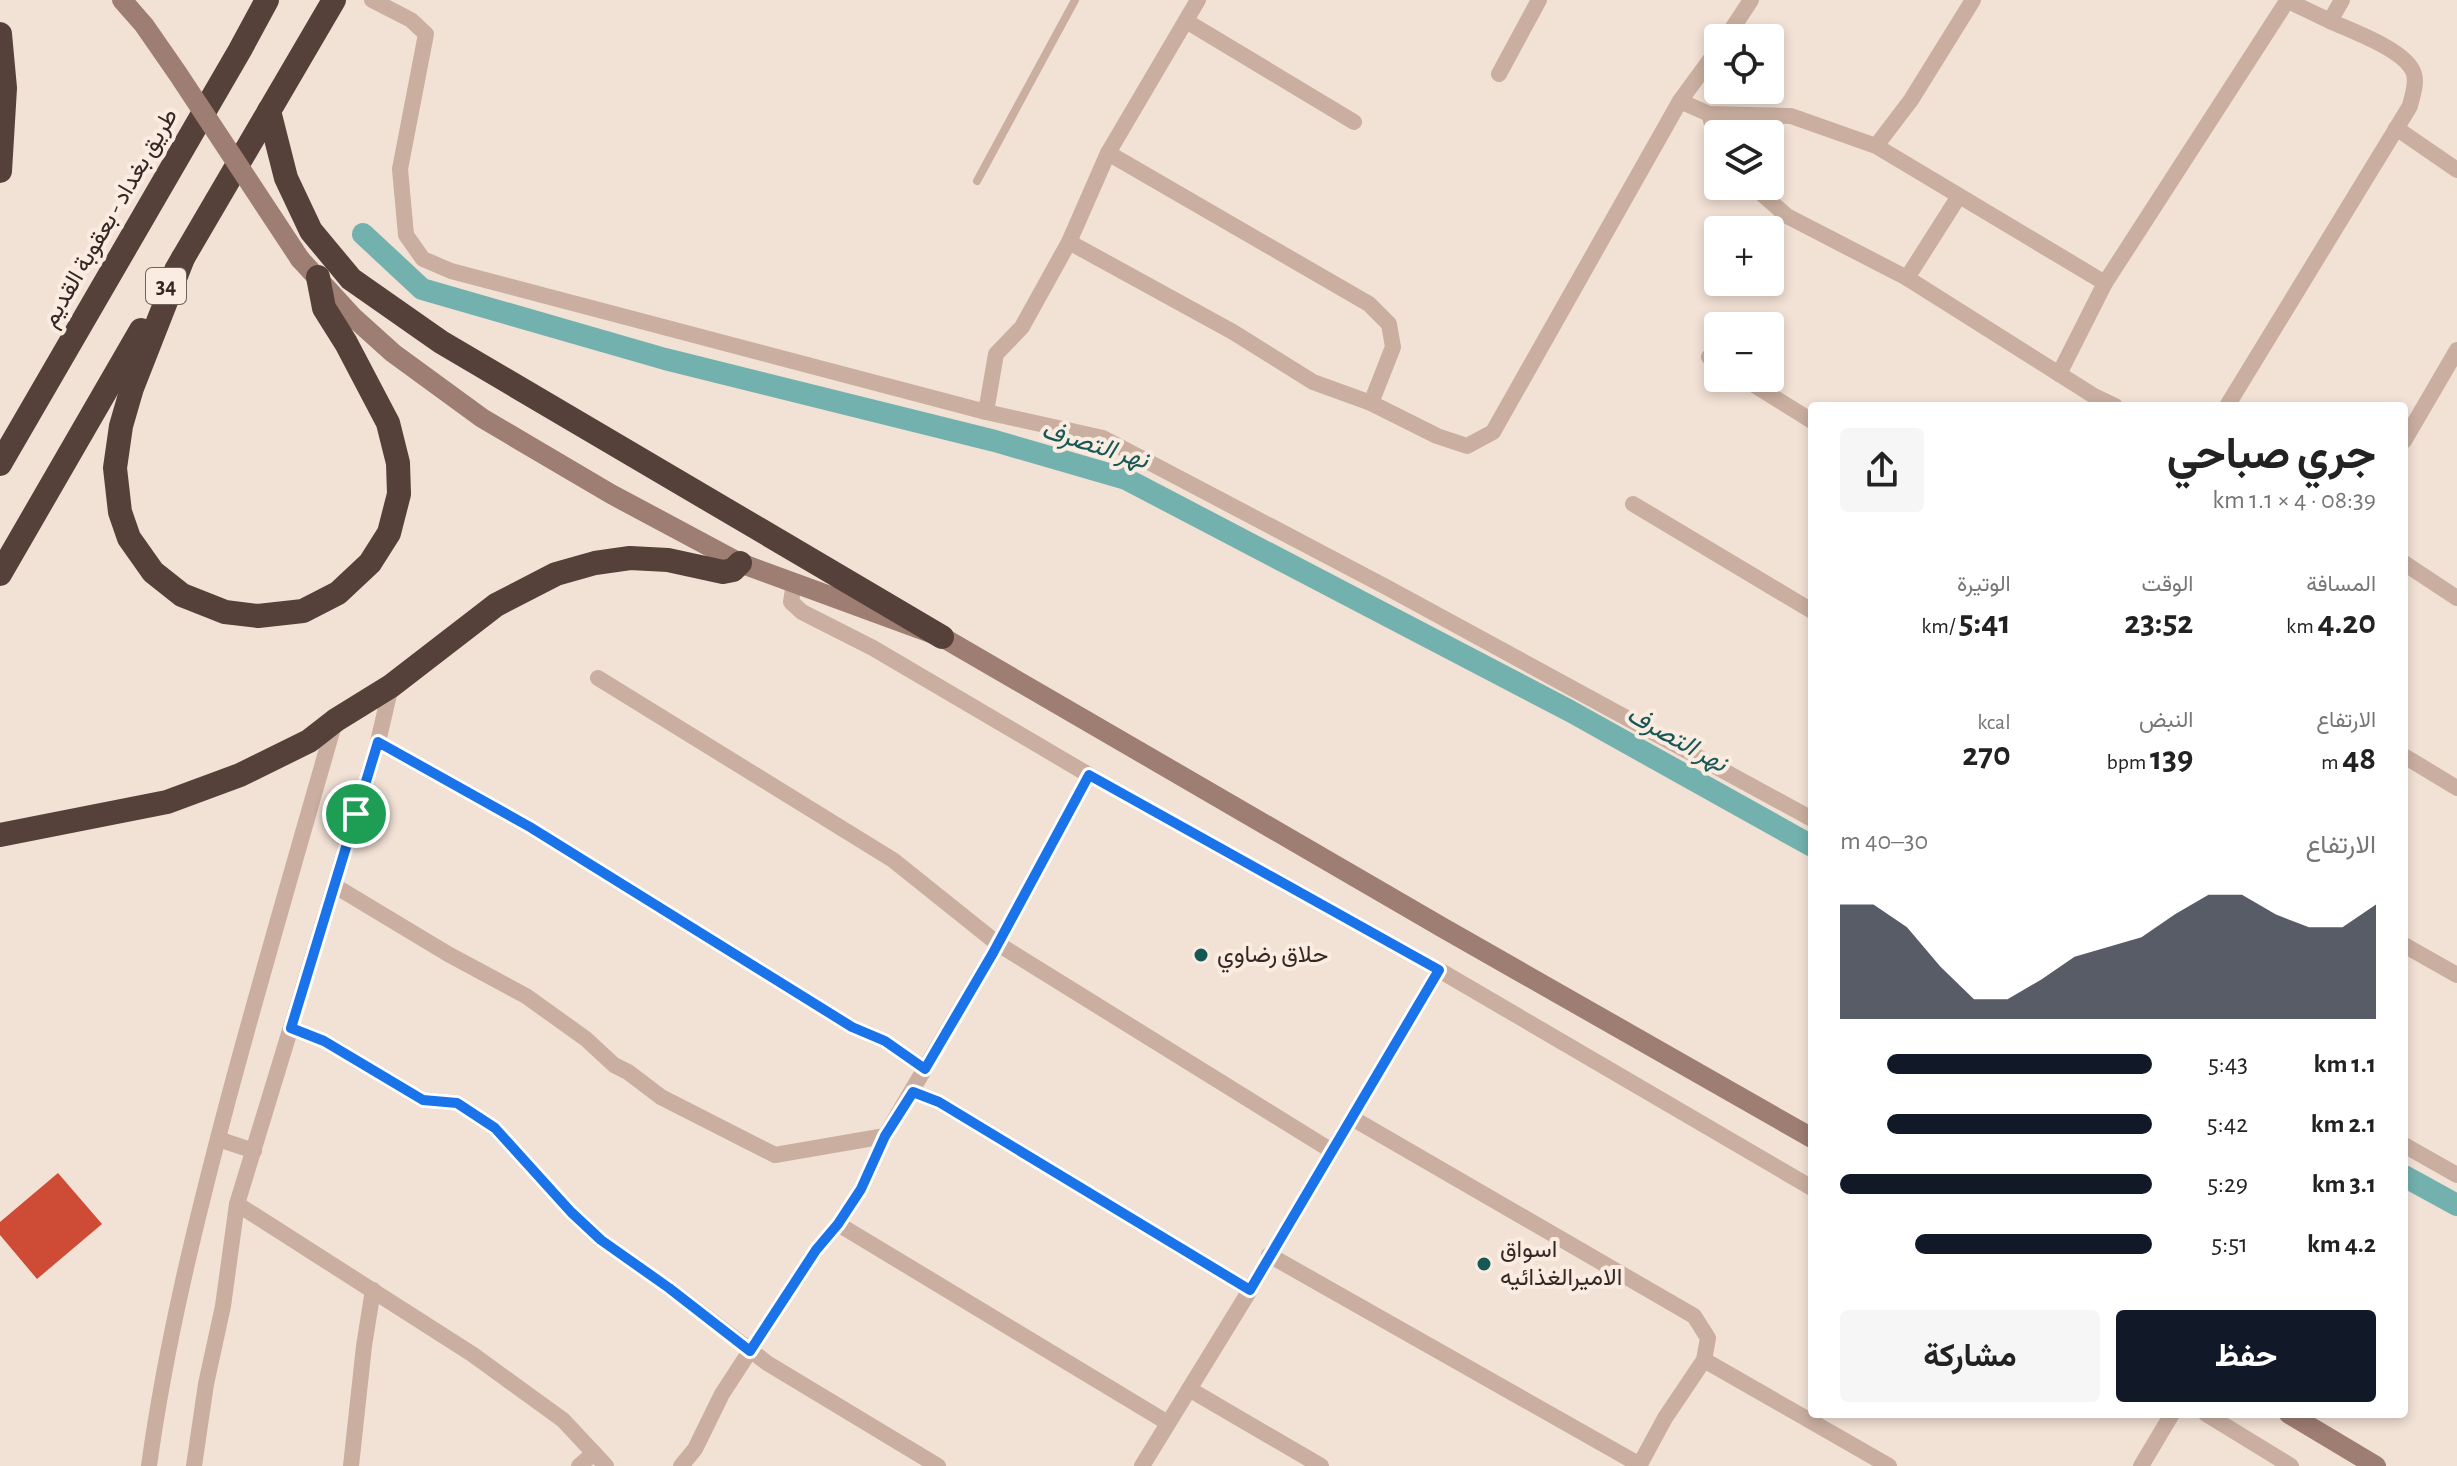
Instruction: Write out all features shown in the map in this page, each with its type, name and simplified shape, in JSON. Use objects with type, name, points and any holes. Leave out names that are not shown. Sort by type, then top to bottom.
[{"type":"highway","name":"طريق بغداد - بعقوبة القديم","points":[[0,464],[267,0]]},
{"type":"highway","name":"34","points":[[0,574],[334,0]]},
{"type":"highway","points":[[0,34],[5,88],[0,171]]},
{"type":"highway","points":[[269,111],[286,178],[311,231],[351,279],[441,342],[942,637]]},
{"type":"highway","points":[[183,258],[132,388],[121,426],[115,468],[120,512],[129,538],[153,572],[182,595],[225,612],[258,616],[303,611],[338,593],[370,563],[389,533],[399,494],[398,463],[388,423],[377,398],[324,308],[318,277]]},
{"type":"highway","points":[[0,835],[167,802],[240,775],[309,741],[336,720],[391,686],[496,605],[556,574],[595,563],[630,558],[668,560],[723,572],[733,570],[740,563]]},
{"type":"street","points":[[122,0],[144,25],[178,74],[300,259],[353,317],[393,353],[482,418],[611,494],[740,563],[942,637],[1432,922],[1808,1136]]},
{"type":"street","points":[[372,0],[411,20],[426,34],[400,169],[406,235],[423,259],[451,271],[986,412],[1103,438],[1388,588],[1808,817]]},
{"type":"street","points":[[986,412],[996,354],[1022,327],[1069,242],[1108,153],[1198,0]]},
{"type":"street","points":[[1499,74],[1539,0]]},
{"type":"street","points":[[1735,24],[1751,0]]},
{"type":"street","points":[[1876,146],[1911,100],[1973,0]]},
{"type":"street","points":[[2059,374],[2105,283],[2286,0],[2397,53],[2414,73],[2414,90],[2410,106],[2229,402]]},
{"type":"street","points":[[2330,21],[2342,0]]},
{"type":"street","points":[[1186,21],[1354,122]]},
{"type":"street","points":[[1069,242],[1233,332],[1313,382],[1371,403],[1437,436],[1467,446],[1493,432],[1680,101],[1704,68]]},
{"type":"street","points":[[1680,101],[1709,114],[1791,116],[1876,146],[2105,283]]},
{"type":"street","points":[[1709,114],[1711,120]]},
{"type":"street","points":[[2396,128],[2457,170]]},
{"type":"street","points":[[1108,153],[1369,304],[1389,324],[1393,347],[1371,403]]},
{"type":"street","points":[[1907,278],[1959,196]]},
{"type":"street","points":[[1769,200],[1787,216],[1907,278],[2059,374],[2091,401]]},
{"type":"street","points":[[2408,434],[2457,350]]},
{"type":"street","points":[[1765,392],[1808,419]]},
{"type":"street","points":[[1633,504],[1808,609]]},
{"type":"street","points":[[2408,566],[2457,598]]},
{"type":"street","points":[[794,583],[791,602],[802,612],[873,648],[1089,775],[1439,970],[1808,1186]]},
{"type":"street","points":[[598,678],[893,860],[998,944],[1332,1151]]},
{"type":"street","points":[[194,1466],[206,1384],[223,1306],[237,1204],[378,742],[391,686]]},
{"type":"street","points":[[149,1466],[177,1304],[218,1139],[336,720]]},
{"type":"street","points":[[378,742],[530,827],[852,1027],[885,1041],[925,1069]]},
{"type":"street","points":[[2408,758],[2457,788]]},
{"type":"street","points":[[681,1466],[695,1449],[722,1394],[816,1250],[861,1189],[885,1136],[998,944],[1089,775]]},
{"type":"street","points":[[335,886],[448,954],[526,996],[586,1039],[614,1065],[661,1097],[775,1155],[885,1136]]},
{"type":"street","points":[[2408,947],[2457,975]]},
{"type":"street","points":[[1142,1466],[1439,970]]},
{"type":"street","points":[[291,1028],[324,1041],[423,1100],[457,1103],[495,1128],[571,1212],[601,1240],[750,1351],[938,1466]]},
{"type":"street","points":[[913,1092],[939,1102],[1250,1290]]},
{"type":"street","points":[[1269,1255],[1640,1466],[1665,1418],[1704,1360],[1708,1338],[1694,1316],[1352,1118]]},
{"type":"street","points":[[218,1139],[254,1151]]},
{"type":"street","points":[[2408,1147],[2457,1175]]},
{"type":"street","points":[[237,1204],[472,1354],[563,1420],[600,1460],[579,1466]]},
{"type":"street","points":[[838,1224],[1168,1423]]},
{"type":"street","points":[[351,1466],[373,1290]]},
{"type":"street","points":[[1704,1360],[1889,1466]]},
{"type":"street","points":[[1189,1389],[1321,1466]]},
{"type":"street","points":[[2141,1466],[2170,1418]]},
{"type":"street","points":[[2213,1418],[2291,1466]]},
{"type":"street","points":[[2296,1418],[2376,1466]]},
{"type":"lane","points":[[977,181],[1075,0]]},
{"type":"building","points":[[58,1173],[102,1224],[37,1279],[0,1235],[0,1222]]},
{"type":"waterway","name":"نهر التصرف","points":[[363,234],[422,289],[665,359],[995,441],[1126,479],[1570,711],[1808,844]]},
{"type":"waterway","name":"نهر التصرف","points":[[2408,1178],[2457,1205]]},
{"type":"place","name":"حلاق رضاوي","points":[[1201,955]]},
{"type":"place","name":"اسواق الاميرالغذائيه","points":[[1484,1264]]},
{"type":"route","points":[[378,742],[530,827],[852,1027],[885,1041],[925,1069],[993,953],[1089,775],[1439,970],[1250,1290],[939,1102],[913,1092],[885,1136],[861,1189],[816,1250],[750,1351],[601,1240],[571,1212],[495,1128],[457,1103],[423,1100],[324,1041],[291,1028],[356,814],[378,742]]}]
